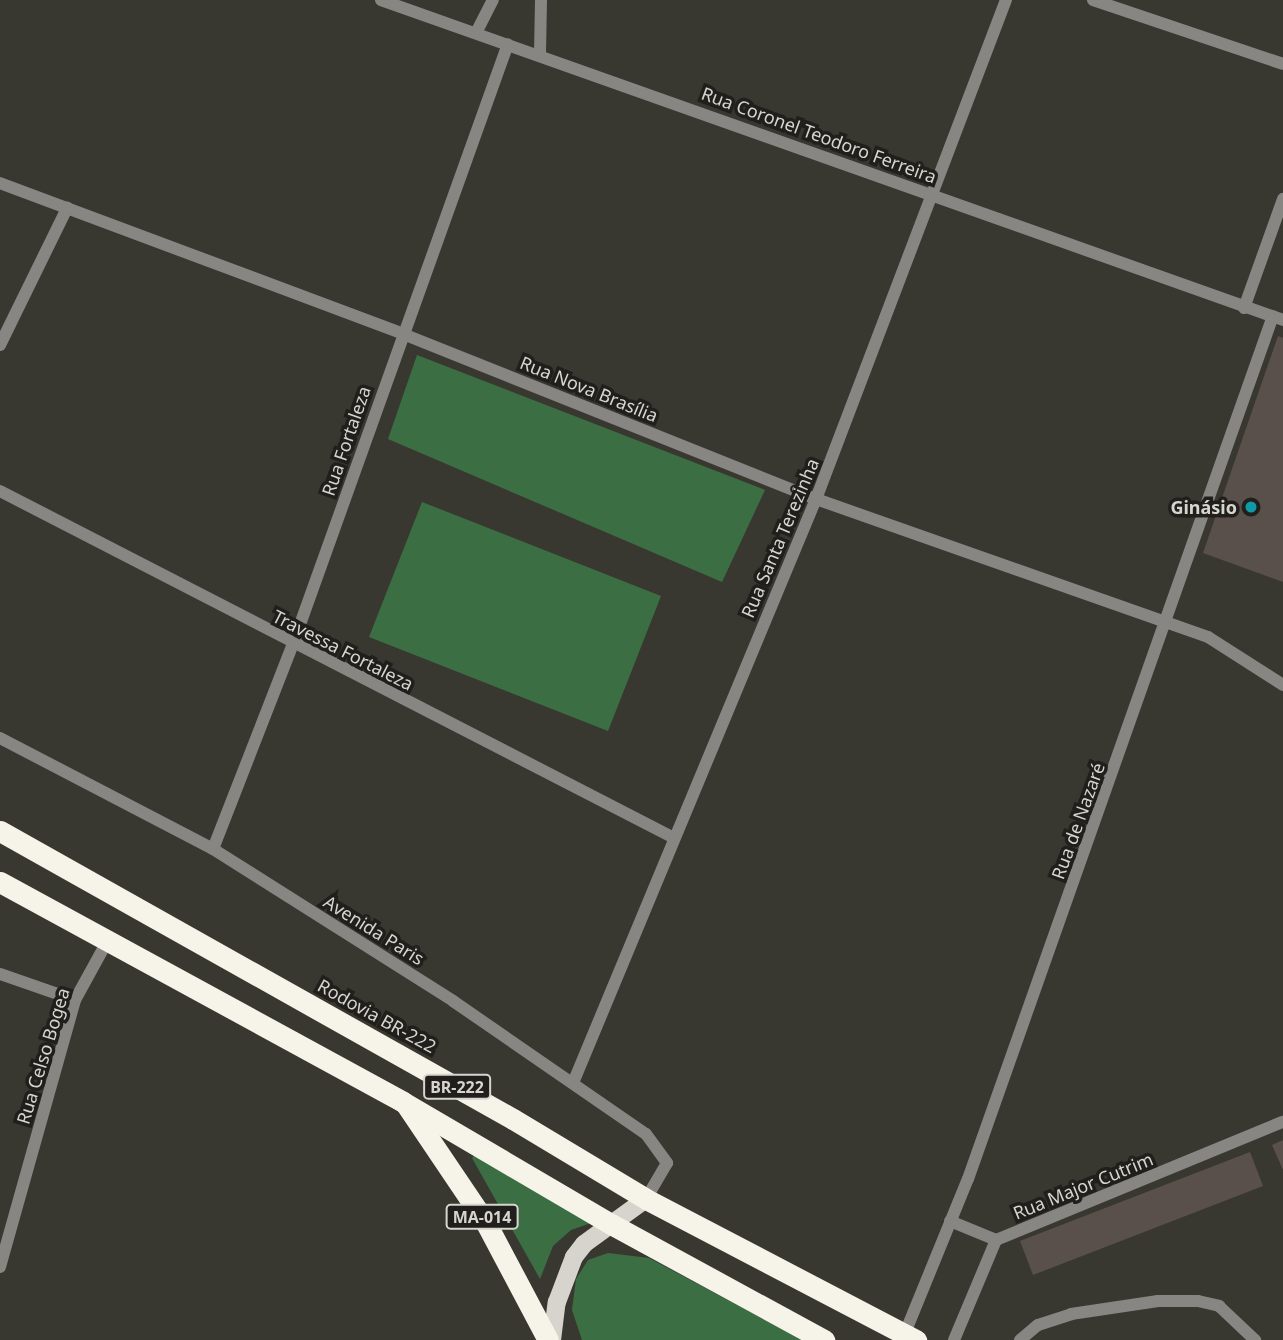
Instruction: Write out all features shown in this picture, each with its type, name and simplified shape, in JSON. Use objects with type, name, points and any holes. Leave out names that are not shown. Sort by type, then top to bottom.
[{"type":"highway","name":"Rodovia BR-222","points":[[0,831],[501,1112],[646,1199],[910,1337]]},
{"type":"highway","name":"BR-222","points":[[0,882],[403,1102],[611,1224],[824,1340]]},
{"type":"highway","name":"MA-014","points":[[403,1102],[486,1223],[550,1340]]},
{"type":"main road","name":"MA-014","points":[[550,1340],[565,1274],[584,1244],[646,1199]]},
{"type":"street","name":"Rua Coronel Teodoro Ferreira","points":[[381,0],[540,53],[1278,318]]},
{"type":"street","points":[[476,33],[493,0]]},
{"type":"street","points":[[540,53],[541,0]]},
{"type":"street","name":"Rua Santa Terezinha","points":[[573,1083],[672,837],[816,499],[935,196],[1006,0]]},
{"type":"street","points":[[1093,0],[1283,64]]},
{"type":"street","name":"Rua Fortaleza","points":[[213,849],[293,644],[508,44]]},
{"type":"street","name":"Rua Nova Brasília","points":[[0,183],[403,334],[816,499],[1208,637],[1283,685]]},
{"type":"street","points":[[1244,308],[1283,199]]},
{"type":"street","points":[[0,345],[67,208]]},
{"type":"street","name":"Rua de Nazaré","points":[[910,1337],[1278,318]]},
{"type":"street","name":"Travessa Fortaleza","points":[[0,491],[672,837]]},
{"type":"street","name":"Avenida Paris","points":[[0,737],[213,849],[453,1001],[646,1134],[665,1154],[667,1168],[646,1199]]},
{"type":"street","name":"Rua Celso Bogea","points":[[0,1267],[75,1000],[108,940]]},
{"type":"street","points":[[0,974],[75,1000]]},
{"type":"street","name":"Rua Major Cutrim","points":[[996,1240],[1283,1122]]},
{"type":"street","points":[[950,1221],[996,1240],[954,1340]]},
{"type":"street","points":[[1020,1340],[1038,1325],[1071,1314],[1158,1301],[1198,1301],[1219,1306],[1255,1340]]},
{"type":"green space","points":[[417,355],[765,490],[722,582],[388,439]]},
{"type":"green space","points":[[422,502],[661,596],[608,731],[369,637]]},
{"type":"green space","points":[[478,1151],[597,1221],[571,1230],[553,1246],[540,1279],[472,1158]]},
{"type":"green space","points":[[608,1253],[649,1258],[803,1340],[582,1340],[572,1310],[576,1279],[588,1260]]},
{"type":"building","name":"Ginásio","points":[[1278,336],[1283,338],[1283,582],[1203,553]]},
{"type":"building","points":[[1283,1140],[1283,1170],[1272,1145]]},
{"type":"building","points":[[1250,1152],[1263,1186],[1033,1275],[1020,1241]]},
{"type":"place","name":"Ginásio","points":[[1251,507]]}]
